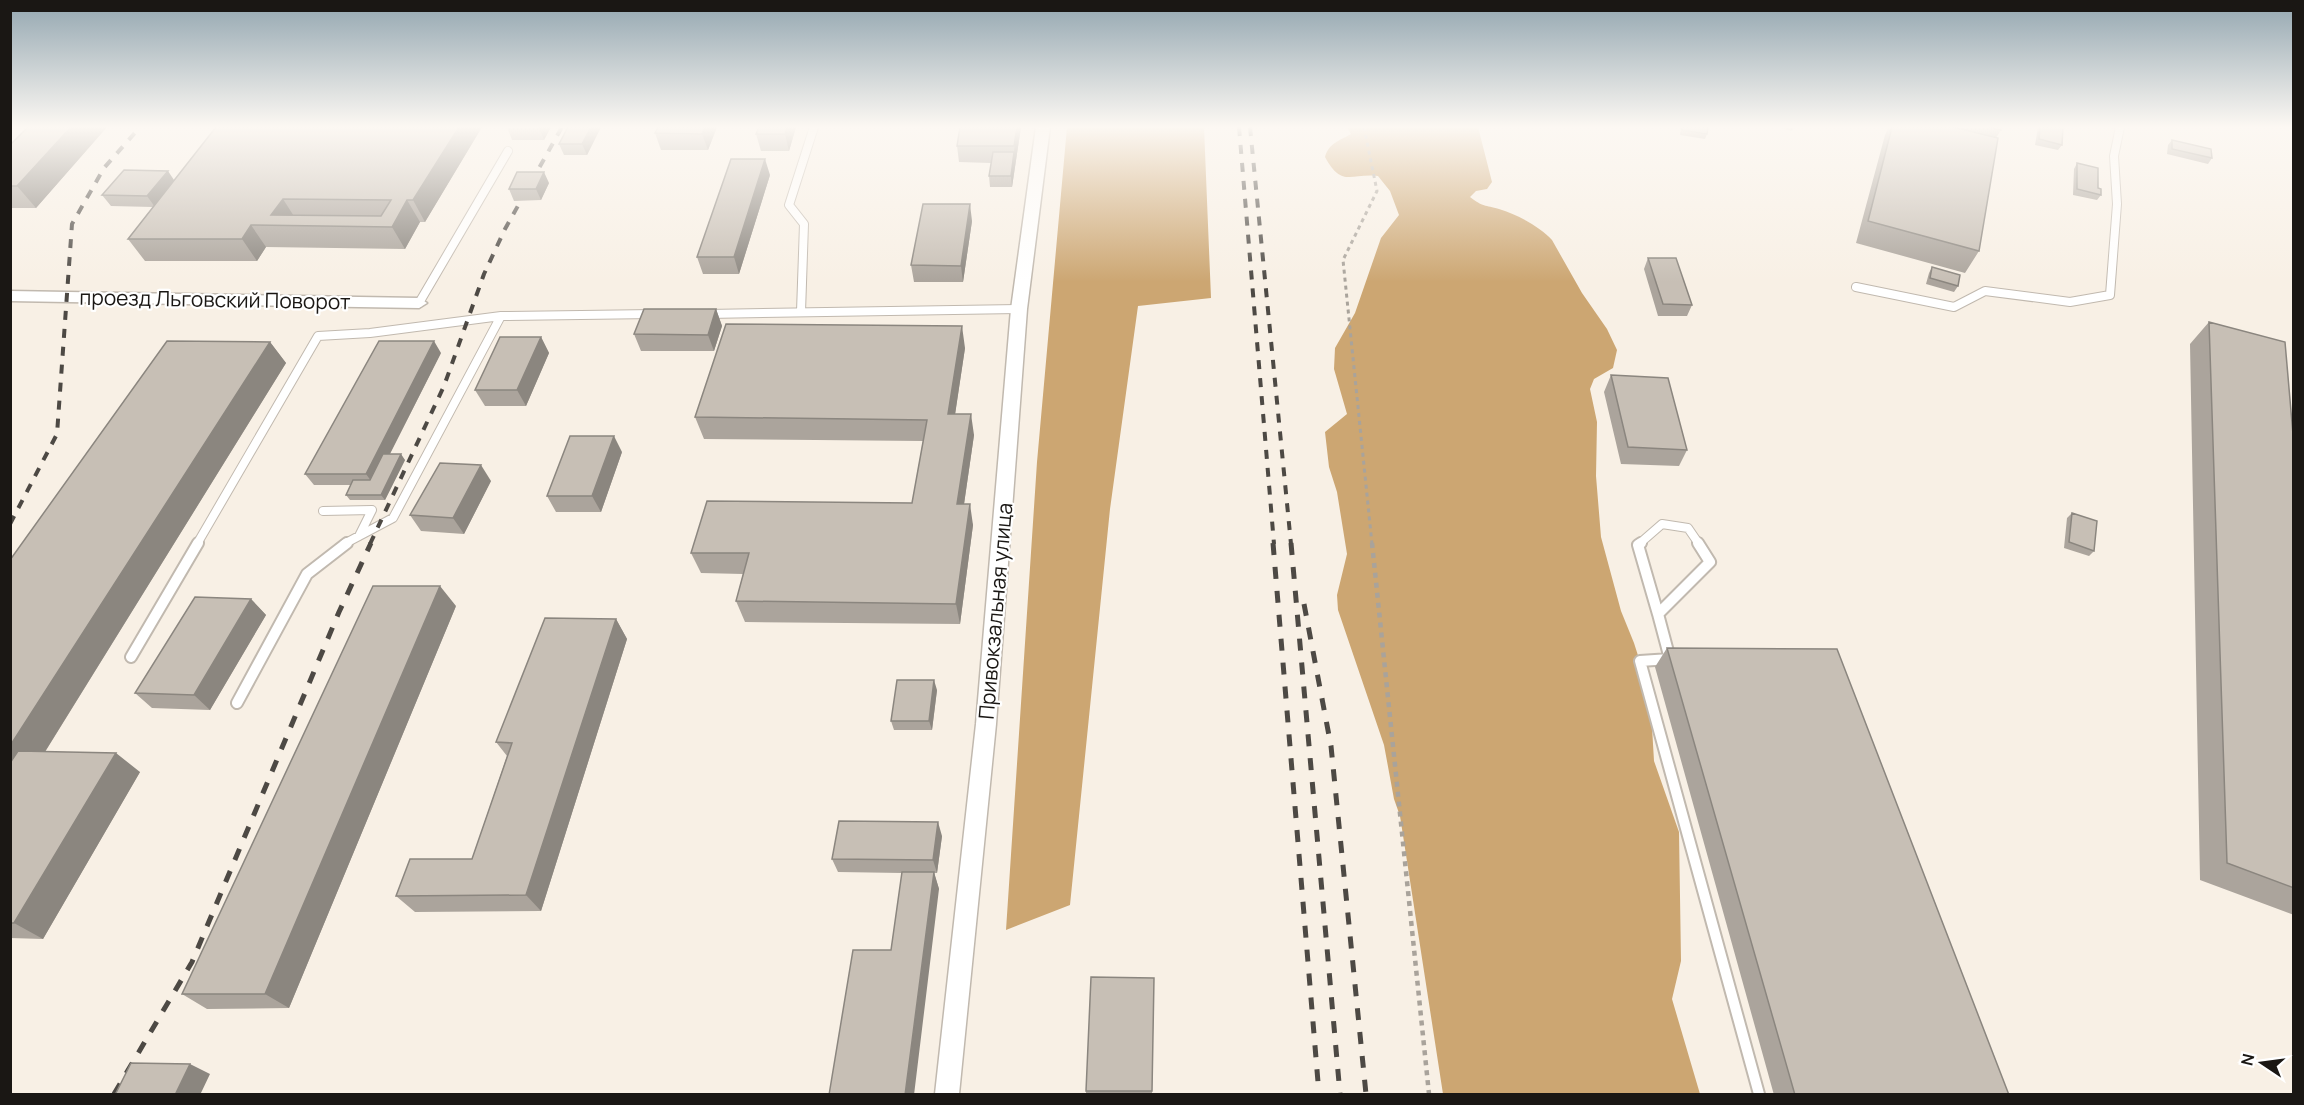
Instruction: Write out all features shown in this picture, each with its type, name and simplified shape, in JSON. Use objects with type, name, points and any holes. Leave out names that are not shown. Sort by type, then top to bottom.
[{"type":"street","name":"Привокзальная улица","points":[[947,1095],[986,724],[1019,309],[1036,179]]},
{"type":"street","name":"проезд Льговский Поворот","points":[[10,296],[419,303]]},
{"type":"lane","points":[[419,303],[492,179]]},
{"type":"lane","points":[[797,179],[789,205],[804,224],[801,312]]},
{"type":"lane","points":[[1856,287],[1954,307],[1985,291],[2070,302],[2110,295],[2117,204],[2115,179]]},
{"type":"lane","points":[[697,314],[1019,309]]},
{"type":"lane","points":[[131,657],[318,336],[369,333],[501,316],[663,314]]},
{"type":"lane","points":[[237,704],[307,574],[339,547],[393,518],[501,316]]},
{"type":"lane","points":[[323,511],[372,510],[359,536]]},
{"type":"lane","points":[[1657,615],[1710,562],[1688,528],[1662,525],[1638,545],[1657,615],[1670,659],[1640,661],[1759,1095]]},
{"type":"path","points":[[1374,179],[1377,191],[1343,260],[1429,1095]]},
{"type":"shaded area","points":[[1062,179],[1206,179],[1211,298],[1138,306],[1110,509],[1070,905],[1006,930],[1037,462]]},
{"type":"shaded area","points":[[1380,179],[1491,179],[1492,182],[1487,189],[1476,191],[1470,197],[1481,204],[1521,218],[1552,240],[1582,293],[1607,329],[1617,350],[1613,368],[1594,379],[1590,389],[1597,422],[1596,476],[1601,537],[1621,611],[1650,693],[1654,761],[1679,832],[1681,961],[1672,999],[1700,1094],[1443,1094],[1400,816],[1394,799],[1384,745],[1338,610],[1337,595],[1347,554],[1337,492],[1329,467],[1325,432],[1347,414],[1334,369],[1335,348],[1355,313],[1381,238],[1399,215],[1390,191]]},
{"type":"building","points":[[10,179],[24,179],[17,186],[10,186]]},
{"type":"building","points":[[116,179],[162,179],[147,196],[102,195]]},
{"type":"building","points":[[175,179],[427,179],[413,200],[407,200],[392,227],[251,225],[242,239],[128,239]],"holes":[[[283,199],[391,200],[381,216],[271,215]]]},
{"type":"building","points":[[514,179],[541,179],[536,189],[509,189]]},
{"type":"building","points":[[724,179],[759,179],[734,257],[697,257]]},
{"type":"building","points":[[1879,179],[1991,179],[1979,251],[1868,221]]},
{"type":"building","points":[[2077,179],[2098,179],[2101,195],[2077,189]]},
{"type":"building","points":[[923,204],[970,204],[961,266],[911,265]]},
{"type":"building","points":[[1648,258],[1676,258],[1692,305],[1663,304]]},
{"type":"building","points":[[1932,267],[1960,275],[1958,286],[1930,278]]},
{"type":"building","points":[[644,309],[716,309],[708,335],[634,334]]},
{"type":"building","points":[[2209,322],[2285,342],[2294,446],[2294,888],[2227,863]]},
{"type":"building","points":[[726,324],[962,326],[948,414],[971,414],[957,504],[970,504],[956,604],[736,601],[749,553],[691,553],[707,501],[912,503],[927,420],[695,417]]},
{"type":"building","points":[[500,337],[541,337],[517,390],[475,390]]},
{"type":"building","points":[[167,341],[270,342],[10,746],[10,560]]},
{"type":"building","points":[[379,341],[434,341],[366,474],[305,474]]},
{"type":"building","points":[[1611,375],[1668,378],[1687,450],[1628,447]]},
{"type":"building","points":[[570,436],[614,436],[592,496],[547,496]]},
{"type":"building","points":[[383,454],[401,454],[381,495],[346,495],[353,480],[370,480]]},
{"type":"building","points":[[440,463],[481,465],[453,518],[410,515]]},
{"type":"building","points":[[2072,513],[2097,521],[2094,551],[2069,542]]},
{"type":"building","points":[[373,586],[440,586],[265,994],[182,994]]},
{"type":"building","points":[[195,597],[251,599],[194,695],[135,693]]},
{"type":"building","points":[[545,618],[616,619],[526,895],[396,896],[410,859],[472,859],[512,743],[496,742]]},
{"type":"building","points":[[1667,648],[1837,649],[2009,1095],[1795,1095]]},
{"type":"building","points":[[897,680],[934,680],[929,721],[891,721]]},
{"type":"building","points":[[18,751],[116,753],[14,923],[10,923],[10,763]]},
{"type":"building","points":[[839,821],[938,822],[933,860],[832,859]]},
{"type":"building","points":[[902,872],[934,872],[905,1095],[829,1095],[853,950],[891,950]]},
{"type":"building","points":[[1091,977],[1154,978],[1152,1091],[1086,1091]]},
{"type":"building","points":[[131,1063],[190,1064],[175,1095],[115,1095]]},
{"type":"railway","points":[[10,524],[57,434],[72,224],[98,179]]},
{"type":"railway","points":[[370,544],[444,386],[484,274],[505,229],[533,179]]},
{"type":"railway","points":[[1243,179],[1274,544]]},
{"type":"railway","points":[[1255,179],[1291,544]]},
{"type":"railway","points":[[114,1094],[192,962],[339,612],[371,543]]},
{"type":"railway","points":[[1273,543],[1319,1094]]},
{"type":"railway","points":[[1291,543],[1340,1094]]},
{"type":"railway","points":[[1304,604],[1331,746],[1366,1094]]}]
